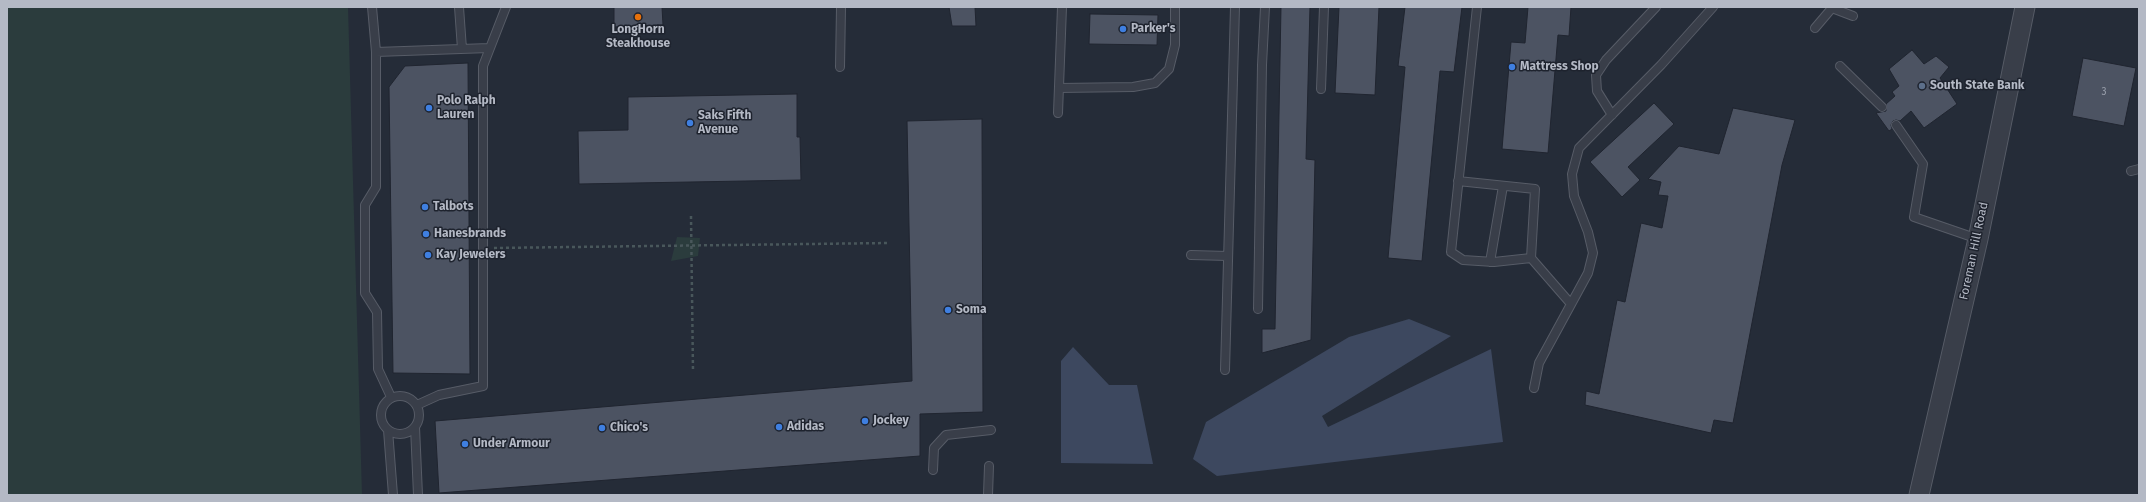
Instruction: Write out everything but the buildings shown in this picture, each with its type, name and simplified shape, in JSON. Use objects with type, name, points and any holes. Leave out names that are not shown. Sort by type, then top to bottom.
[{"type":"street","name":"Foreman Hill Road","points":[[1919,495],[1978,239],[2025,7]]},
{"type":"lane","points":[[372,7],[376,52],[376,186],[365,205],[365,293],[377,312],[378,369],[391,397]]},
{"type":"lane","points":[[459,7],[462,49]]},
{"type":"lane","points":[[417,406],[439,395],[483,386],[483,66],[506,7]]},
{"type":"lane","points":[[840,66],[841,7]]},
{"type":"lane","points":[[1058,113],[1062,7]]},
{"type":"lane","points":[[1058,88],[1133,87],[1155,83],[1169,69],[1175,45],[1175,7]]},
{"type":"lane","points":[[1225,370],[1235,7]]},
{"type":"lane","points":[[1258,309],[1262,65],[1265,7]]},
{"type":"lane","points":[[1321,89],[1324,7]]},
{"type":"lane","points":[[1477,7],[1451,252],[1463,260],[1490,262],[1530,258]]},
{"type":"lane","points":[[1612,115],[1597,91],[1596,74],[1606,60],[1656,7]]},
{"type":"lane","points":[[1534,388],[1539,363],[1588,274],[1593,253],[1588,232],[1574,196],[1572,174],[1579,148],[1661,65],[1713,7]]},
{"type":"lane","points":[[1815,28],[1832,8],[1853,16]]},
{"type":"lane","points":[[376,52],[489,48]]},
{"type":"lane","points":[[1840,66],[1882,107]]},
{"type":"lane","points":[[1896,125],[1923,164],[1914,217],[1978,239]]},
{"type":"lane","points":[[1458,181],[1535,189],[1530,258],[1571,304]]},
{"type":"lane","points":[[1490,262],[1503,186]]},
{"type":"lane","points":[[1191,255],[1228,256]]},
{"type":"lane","points":[[388,430],[402,434],[409,432],[415,427],[419,420],[417,406],[406,396],[391,397],[385,402],[380,417],[388,430],[393,495]]},
{"type":"lane","points":[[415,427],[418,495]]},
{"type":"lane","points":[[933,470],[934,448],[946,435],[991,430]]},
{"type":"lane","points":[[988,495],[989,466]]},
{"type":"path","points":[[691,216],[694,371]]},
{"type":"path","points":[[483,248],[888,243]]},
{"type":"shaded area","points":[[7,7],[348,7],[362,495],[7,495]]},
{"type":"shaded area","points":[[677,237],[700,238],[698,256],[671,261]]},
{"type":"water","points":[[1409,319],[1451,336],[1322,416],[1328,427],[1491,349],[1503,442],[1217,476],[1193,459],[1206,422],[1349,337]]},
{"type":"water","points":[[1073,347],[1109,385],[1137,385],[1153,464],[1061,463],[1061,361]]},
{"type":"place","name":"LongHorn Steakhouse","points":[[638,17]]},
{"type":"place","name":"Parker's","points":[[1123,29]]},
{"type":"place","name":"Mattress Shop","points":[[1512,67]]},
{"type":"place","name":"South State Bank","points":[[1922,86]]},
{"type":"place","name":"Polo Ralph Lauren","points":[[429,108]]},
{"type":"place","name":"Saks Fifth Avenue","points":[[690,123]]},
{"type":"place","name":"Talbots","points":[[425,207]]},
{"type":"place","name":"Hanesbrands","points":[[426,234]]},
{"type":"place","name":"Kay Jewelers","points":[[428,255]]},
{"type":"place","name":"Soma","points":[[948,310]]},
{"type":"place","name":"Jockey","points":[[865,421]]},
{"type":"place","name":"Adidas","points":[[779,427]]},
{"type":"place","name":"Chico's","points":[[602,428]]},
{"type":"place","name":"Under Armour","points":[[465,444]]}]
